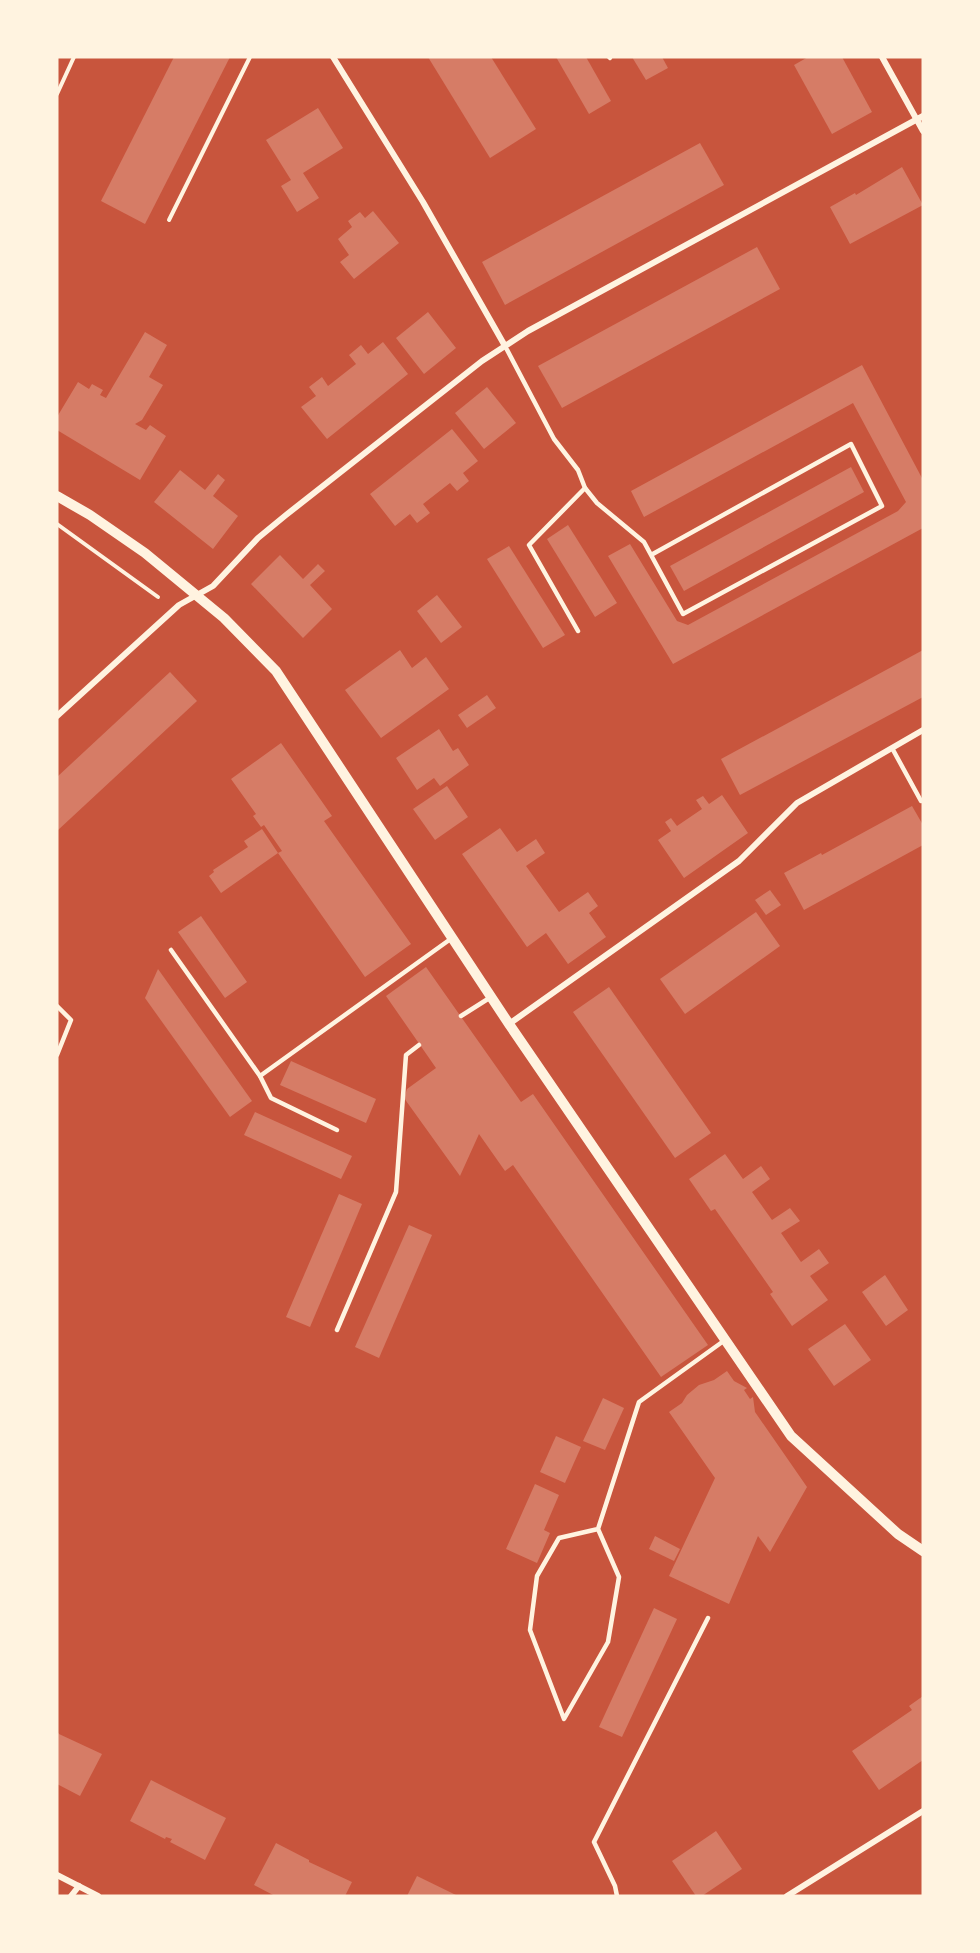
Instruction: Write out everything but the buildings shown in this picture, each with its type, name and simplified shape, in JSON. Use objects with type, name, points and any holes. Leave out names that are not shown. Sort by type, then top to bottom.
[{"type":"street","points":[[333,57],[423,202],[505,346]]},
{"type":"street","points":[[882,57],[920,118],[923,131]]},
{"type":"street","points":[[57,716],[179,605],[213,586],[258,538],[482,361],[538,326],[920,118]]},
{"type":"street","points":[[57,496],[114,530],[145,553],[224,618],[276,671],[490,997],[791,1436],[898,1534],[923,1551]]},
{"type":"street","points":[[509,1024],[739,861],[797,803],[923,730]]},
{"type":"street","points":[[787,1896],[923,1811]]},
{"type":"street","points":[[57,1875],[98,1896]]},
{"type":"street","points":[[71,1896],[79,1886]]},
{"type":"lane","points":[[505,346],[554,439],[578,470],[585,488],[597,503],[644,542],[651,555],[683,614],[882,506],[851,444],[651,555]]},
{"type":"lane","points":[[578,631],[529,545],[585,488]]},
{"type":"lane","points":[[892,748],[921,801]]},
{"type":"lane","points":[[260,1076],[452,938]]},
{"type":"lane","points":[[171,950],[260,1076],[271,1098],[337,1130]]},
{"type":"lane","points":[[461,1016],[490,997]]},
{"type":"lane","points":[[57,1006],[71,1020],[57,1055]]},
{"type":"lane","points":[[337,1330],[396,1192],[406,1055],[419,1045]]},
{"type":"lane","points":[[598,1528],[559,1538],[537,1576],[530,1630],[564,1719],[608,1642],[619,1577],[598,1528],[639,1402],[726,1340]]},
{"type":"lane","points":[[617,1896],[615,1886],[594,1842],[708,1618]]},
{"type":"path","points":[[57,94],[74,57]]},
{"type":"path","points":[[169,220],[250,57]]},
{"type":"path","points":[[57,524],[157,597],[196,596]]}]
